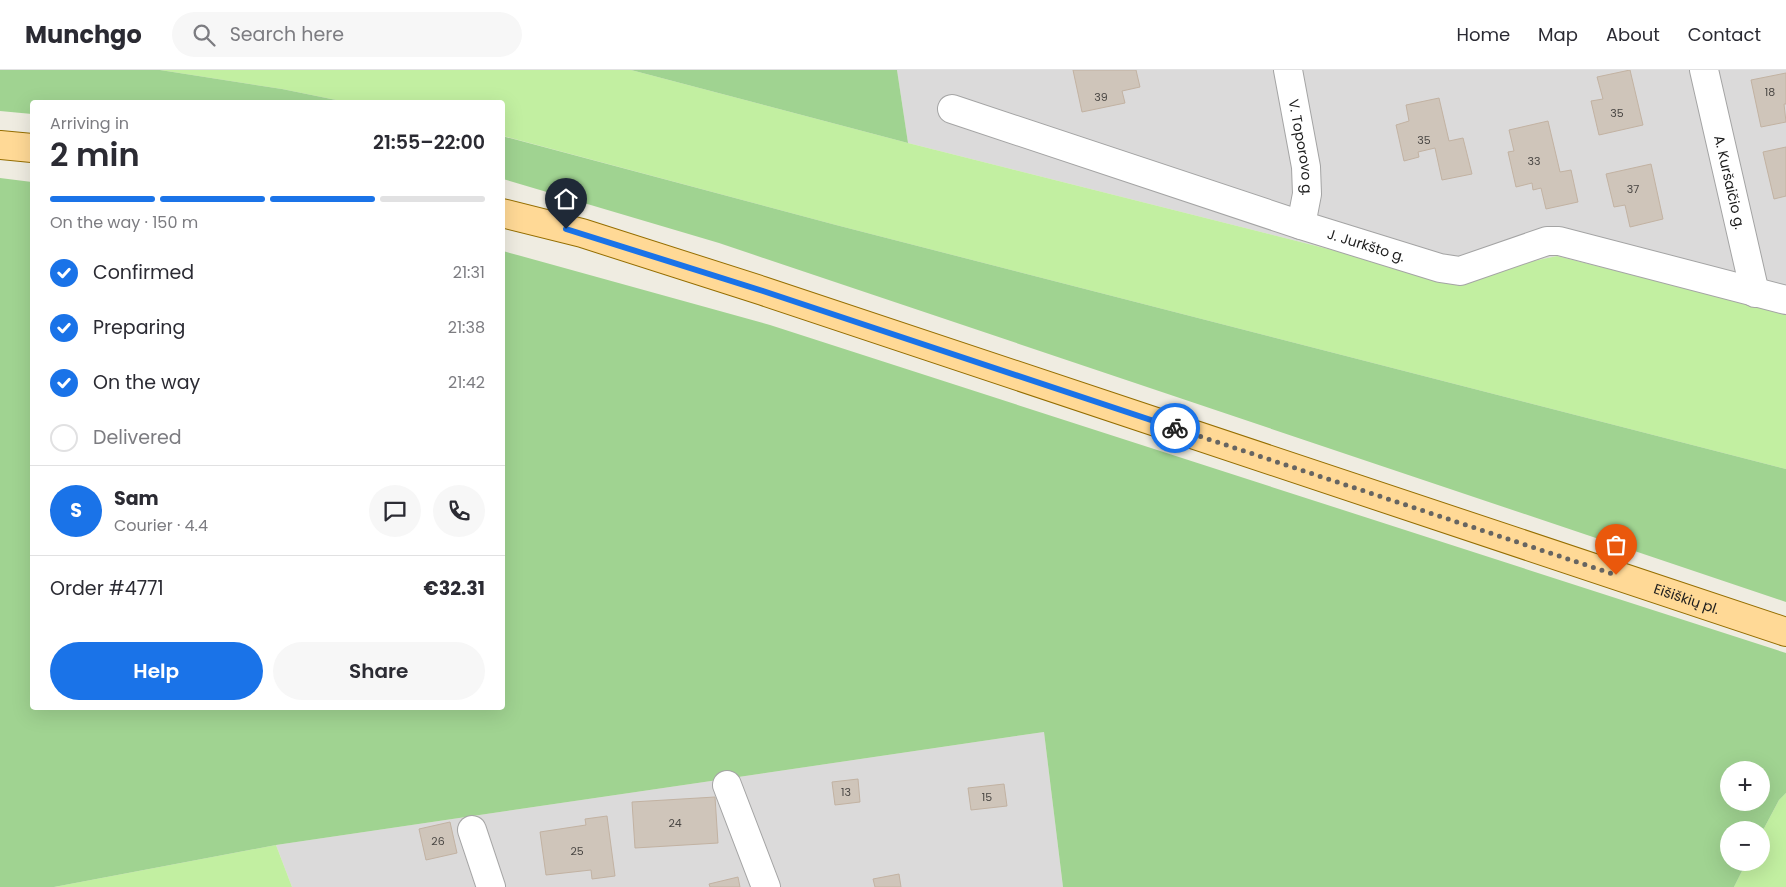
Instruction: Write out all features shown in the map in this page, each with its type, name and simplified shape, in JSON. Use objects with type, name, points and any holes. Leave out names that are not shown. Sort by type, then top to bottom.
[{"type":"main road","points":[[0,145],[30,148]]},
{"type":"main road","name":"Eišiškių pl.","points":[[505,214],[582,233],[754,288],[1786,632]]},
{"type":"street","name":"V. Toporovo g.","points":[[1288,70],[1306,167],[1307,194],[1301,225]]},
{"type":"street","name":"A. Kuršaičio g.","points":[[1704,70],[1754,293]]},
{"type":"street","name":"J. Jurkšto g.","points":[[952,109],[1301,225],[1440,268],[1460,271],[1547,241],[1559,241],[1786,300]]},
{"type":"street","points":[[727,785],[766,887]]},
{"type":"street","points":[[472,830],[491,887]]},
{"type":"shaded area","points":[[897,70],[1786,70],[1786,313],[1557,256],[1447,279],[908,143]]},
{"type":"shaded area","points":[[1044,732],[1063,887],[292,887],[276,845]]},
{"type":"green space","points":[[0,70],[160,70],[282,89],[336,100],[30,100],[30,114],[0,111]]},
{"type":"green space","points":[[160,70],[631,70],[908,143],[1447,279],[1557,256],[1786,313],[1786,469],[836,225],[505,137],[505,100],[336,100],[282,89]]},
{"type":"green space","points":[[631,70],[897,70],[908,143]]},
{"type":"green space","points":[[505,137],[836,225],[1786,469],[1786,602],[719,243],[505,180]]},
{"type":"green space","points":[[0,178],[30,182],[30,710],[505,710],[505,252],[770,325],[1786,653],[1786,793],[1779,800],[1768,821],[1720,821],[1720,871],[1742,871],[1734,887],[1063,887],[1044,732],[276,845],[54,887],[0,887]]},
{"type":"green space","points":[[1786,793],[1786,887],[1734,887],[1742,871],[1770,871],[1770,821],[1768,821],[1779,800]]},
{"type":"green space","points":[[276,845],[292,887],[54,887]]},
{"type":"building","points":[[1073,70],[1136,70],[1140,87],[1122,91],[1125,103],[1082,112]]},
{"type":"building","points":[[1630,70],[1643,125],[1599,135],[1591,101],[1603,99],[1597,77]]},
{"type":"building","points":[[1786,73],[1786,104],[1784,104],[1786,122],[1761,127],[1751,80]]},
{"type":"building","points":[[1439,98],[1449,141],[1463,138],[1472,174],[1442,180],[1435,148],[1418,152],[1419,157],[1404,161],[1396,125],[1409,121],[1406,105]]},
{"type":"building","points":[[1548,121],[1560,172],[1571,170],[1578,202],[1546,209],[1541,188],[1533,190],[1532,183],[1516,187],[1508,152],[1514,151],[1509,130]]},
{"type":"building","points":[[1786,147],[1786,196],[1774,199],[1763,152]]},
{"type":"building","points":[[1651,164],[1663,219],[1630,227],[1625,205],[1614,207],[1606,174]]},
{"type":"building","points":[[858,779],[860,802],[835,805],[832,782]]},
{"type":"building","points":[[1004,784],[1007,806],[971,810],[968,788]]},
{"type":"building","points":[[715,797],[718,843],[635,848],[632,802]]},
{"type":"building","points":[[607,816],[615,876],[592,879],[591,870],[546,875],[540,832],[586,825],[585,819]]},
{"type":"building","points":[[450,822],[457,853],[426,860],[419,829]]},
{"type":"building","points":[[899,874],[901,887],[875,887],[873,879]]},
{"type":"building","points":[[738,877],[740,887],[710,887],[709,884]]},
{"type":"way so far","points":[[1175,428],[1616,575]]},
{"type":"route","points":[[566,229],[763,291],[1175,428]]}]
